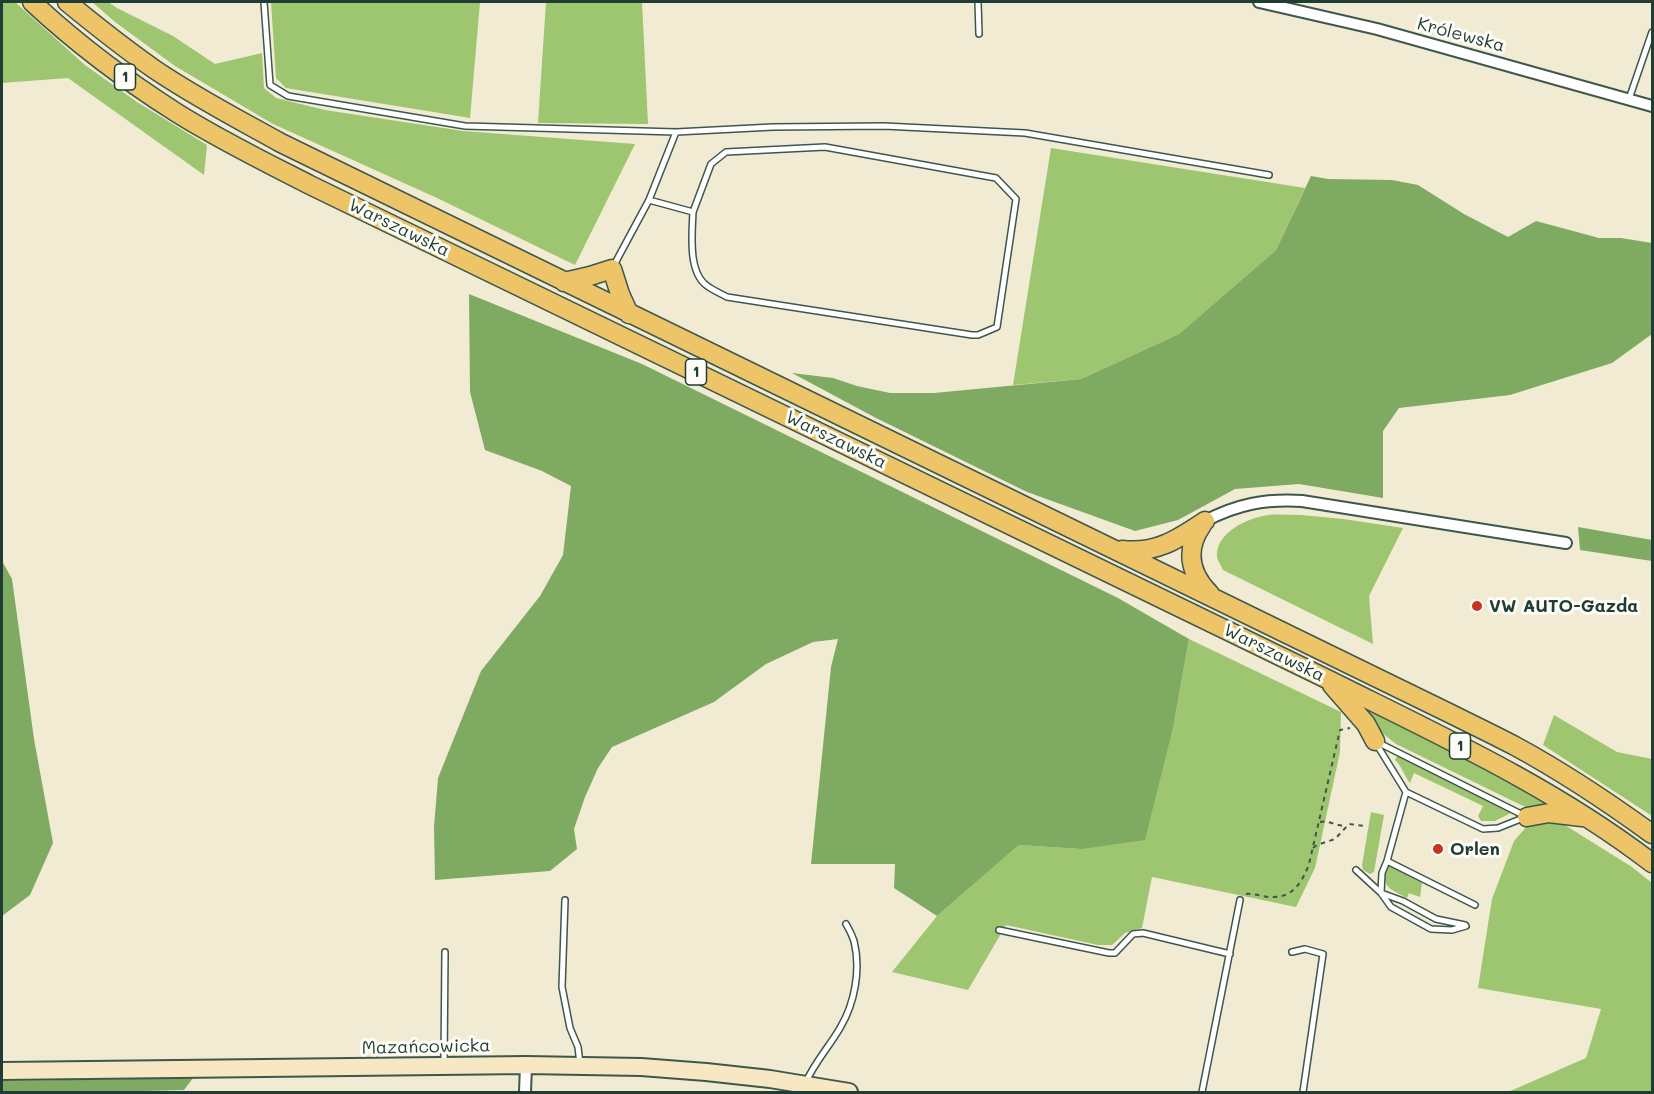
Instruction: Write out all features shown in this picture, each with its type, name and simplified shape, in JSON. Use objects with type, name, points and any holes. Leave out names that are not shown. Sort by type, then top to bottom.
[{"type":"main road","name":"Warszawska","points":[[32,2],[58,27],[132,83],[178,113],[247,152],[310,185],[1328,679],[1535,785],[1653,862]]},
{"type":"main road","name":"Warszawska","points":[[67,2],[105,34],[147,64],[213,105],[291,148],[1368,672],[1516,747],[1609,803],[1653,834]]},
{"type":"main road","points":[[564,282],[612,269],[629,314]]},
{"type":"main road","points":[[1115,549],[1137,551],[1160,547],[1180,539],[1205,521]]},
{"type":"main road","points":[[1205,521],[1193,543],[1192,564],[1202,586],[1221,601]]},
{"type":"main road","points":[[1328,679],[1370,733]]},
{"type":"main road","points":[[1527,817],[1549,813],[1590,819]]},
{"type":"street","name":"Królewska","points":[[1259,2],[1377,29],[1653,106]]},
{"type":"street","points":[[1205,521],[1229,510],[1253,503],[1279,500],[1302,501],[1566,543]]},
{"type":"street","points":[[525,1092],[526,1065]]},
{"type":"street","name":"Mazańcowicka","points":[[2,1071],[526,1065],[641,1067],[770,1079],[849,1092]]},
{"type":"lane","points":[[264,2],[270,85],[288,96],[465,126],[676,132],[773,127],[884,126],[1025,133],[1269,175]]},
{"type":"lane","points":[[978,2],[979,34]]},
{"type":"lane","points":[[1629,99],[1653,32]]},
{"type":"lane","points":[[612,269],[649,200],[676,132]]},
{"type":"lane","points":[[825,147],[996,178],[1016,199],[997,327],[978,335],[727,297],[704,285],[695,269],[691,244],[693,213],[711,164],[726,152],[825,147]]},
{"type":"lane","points":[[649,200],[693,213]]},
{"type":"lane","points":[[1370,733],[1406,792],[1483,829],[1498,828],[1527,817]]},
{"type":"lane","points":[[1370,733],[1527,817]]},
{"type":"lane","points":[[1381,893],[1382,873],[1406,792]]},
{"type":"lane","points":[[1387,861],[1475,905]]},
{"type":"lane","points":[[1356,870],[1381,893],[1391,907],[1431,929],[1452,930],[1466,926],[1436,919],[1403,901],[1381,893]]},
{"type":"lane","points":[[565,900],[562,987],[570,1028],[578,1047],[580,1066]]},
{"type":"lane","points":[[1202,1092],[1240,900]]},
{"type":"lane","points":[[805,1085],[811,1071],[840,1028],[850,1008],[855,988],[857,961],[854,939],[846,924]]},
{"type":"lane","points":[[999,930],[1108,954],[1115,953],[1133,934],[1143,933],[1230,954]]},
{"type":"lane","points":[[1292,951],[1305,949],[1323,954],[1303,1092]]},
{"type":"lane","points":[[444,1066],[445,952]]},
{"type":"path","points":[[1240,900],[1243,894],[1249,893],[1274,897],[1284,895],[1301,884],[1313,848],[1340,730],[1370,733]]},
{"type":"path","points":[[1318,823],[1326,821],[1336,825],[1365,826]]},
{"type":"path","points":[[1313,848],[1317,844],[1335,839],[1346,826]]},
{"type":"green space","points":[[2,2],[15,2],[85,65],[137,102],[207,145],[204,175],[68,78],[2,83]]},
{"type":"green space","points":[[92,2],[108,2],[173,36],[215,64],[262,53],[264,88],[276,98],[325,110],[463,131],[635,144],[575,265],[437,198],[273,124],[175,66]]},
{"type":"green space","points":[[271,2],[480,2],[470,118],[286,88],[276,78]]},
{"type":"green space","points":[[546,2],[642,2],[648,124],[538,123]]},
{"type":"green space","points":[[1051,148],[1305,188],[1276,250],[1179,334],[1081,379],[1013,385]]},
{"type":"green space","points":[[1311,176],[1328,179],[1392,180],[1418,185],[1464,214],[1508,237],[1536,221],[1599,238],[1621,238],[1652,243],[1652,334],[1612,363],[1510,395],[1399,408],[1383,431],[1383,498],[1299,484],[1235,489],[1178,520],[1135,531],[1027,492],[876,418],[792,373],[833,378],[890,393],[934,393],[1081,379],[1179,334],[1276,250]]},
{"type":"green space","points":[[469,294],[642,364],[1118,598],[1189,639],[1174,723],[1145,840],[1081,849],[1019,845],[937,916],[894,888],[895,864],[811,864],[831,667],[838,639],[813,642],[766,664],[714,702],[612,747],[598,768],[574,829],[577,849],[550,871],[435,880],[434,827],[438,778],[481,671],[540,596],[563,555],[571,486],[542,471],[485,450],[470,392]]},
{"type":"green space","points":[[1268,515],[1301,515],[1403,528],[1369,596],[1373,644],[1223,570],[1217,557],[1218,548],[1221,541],[1234,528],[1251,519]]},
{"type":"green space","points":[[1578,527],[1652,540],[1652,561],[1580,550]]},
{"type":"green space","points":[[2,561],[12,579],[34,739],[53,843],[30,895],[2,916]]},
{"type":"green space","points":[[1189,639],[1341,712],[1340,752],[1315,868],[1296,907],[1152,877],[1142,928],[1125,933],[1112,945],[1098,945],[1006,925],[968,990],[892,972],[937,916],[1019,845],[1081,849],[1174,723]]},
{"type":"green space","points":[[1360,705],[1555,805],[1526,807],[1396,744],[1376,728]]},
{"type":"green space","points":[[1554,715],[1617,752],[1652,759],[1652,816],[1543,745]]},
{"type":"green space","points":[[1398,755],[1511,813],[1495,821],[1481,821],[1478,816],[1483,806],[1414,773],[1410,783],[1395,760]]},
{"type":"green space","points":[[1371,812],[1384,815],[1374,872],[1370,874],[1363,870],[1362,865]]},
{"type":"green space","points":[[1552,817],[1632,867],[1652,883],[1652,1092],[1508,1092],[1586,1058],[1601,1009],[1478,988],[1492,899],[1514,841],[1527,826]]},
{"type":"green space","points":[[1389,866],[1422,883],[1420,897],[1409,893],[1407,898],[1388,886],[1385,878]]},
{"type":"green space","points":[[193,1078],[184,1090],[2,1092],[2,1081]]},
{"type":"place","name":"VW AUTO-Gazda","points":[[1477,606]]},
{"type":"place","name":"Orlen","points":[[1438,849]]}]
